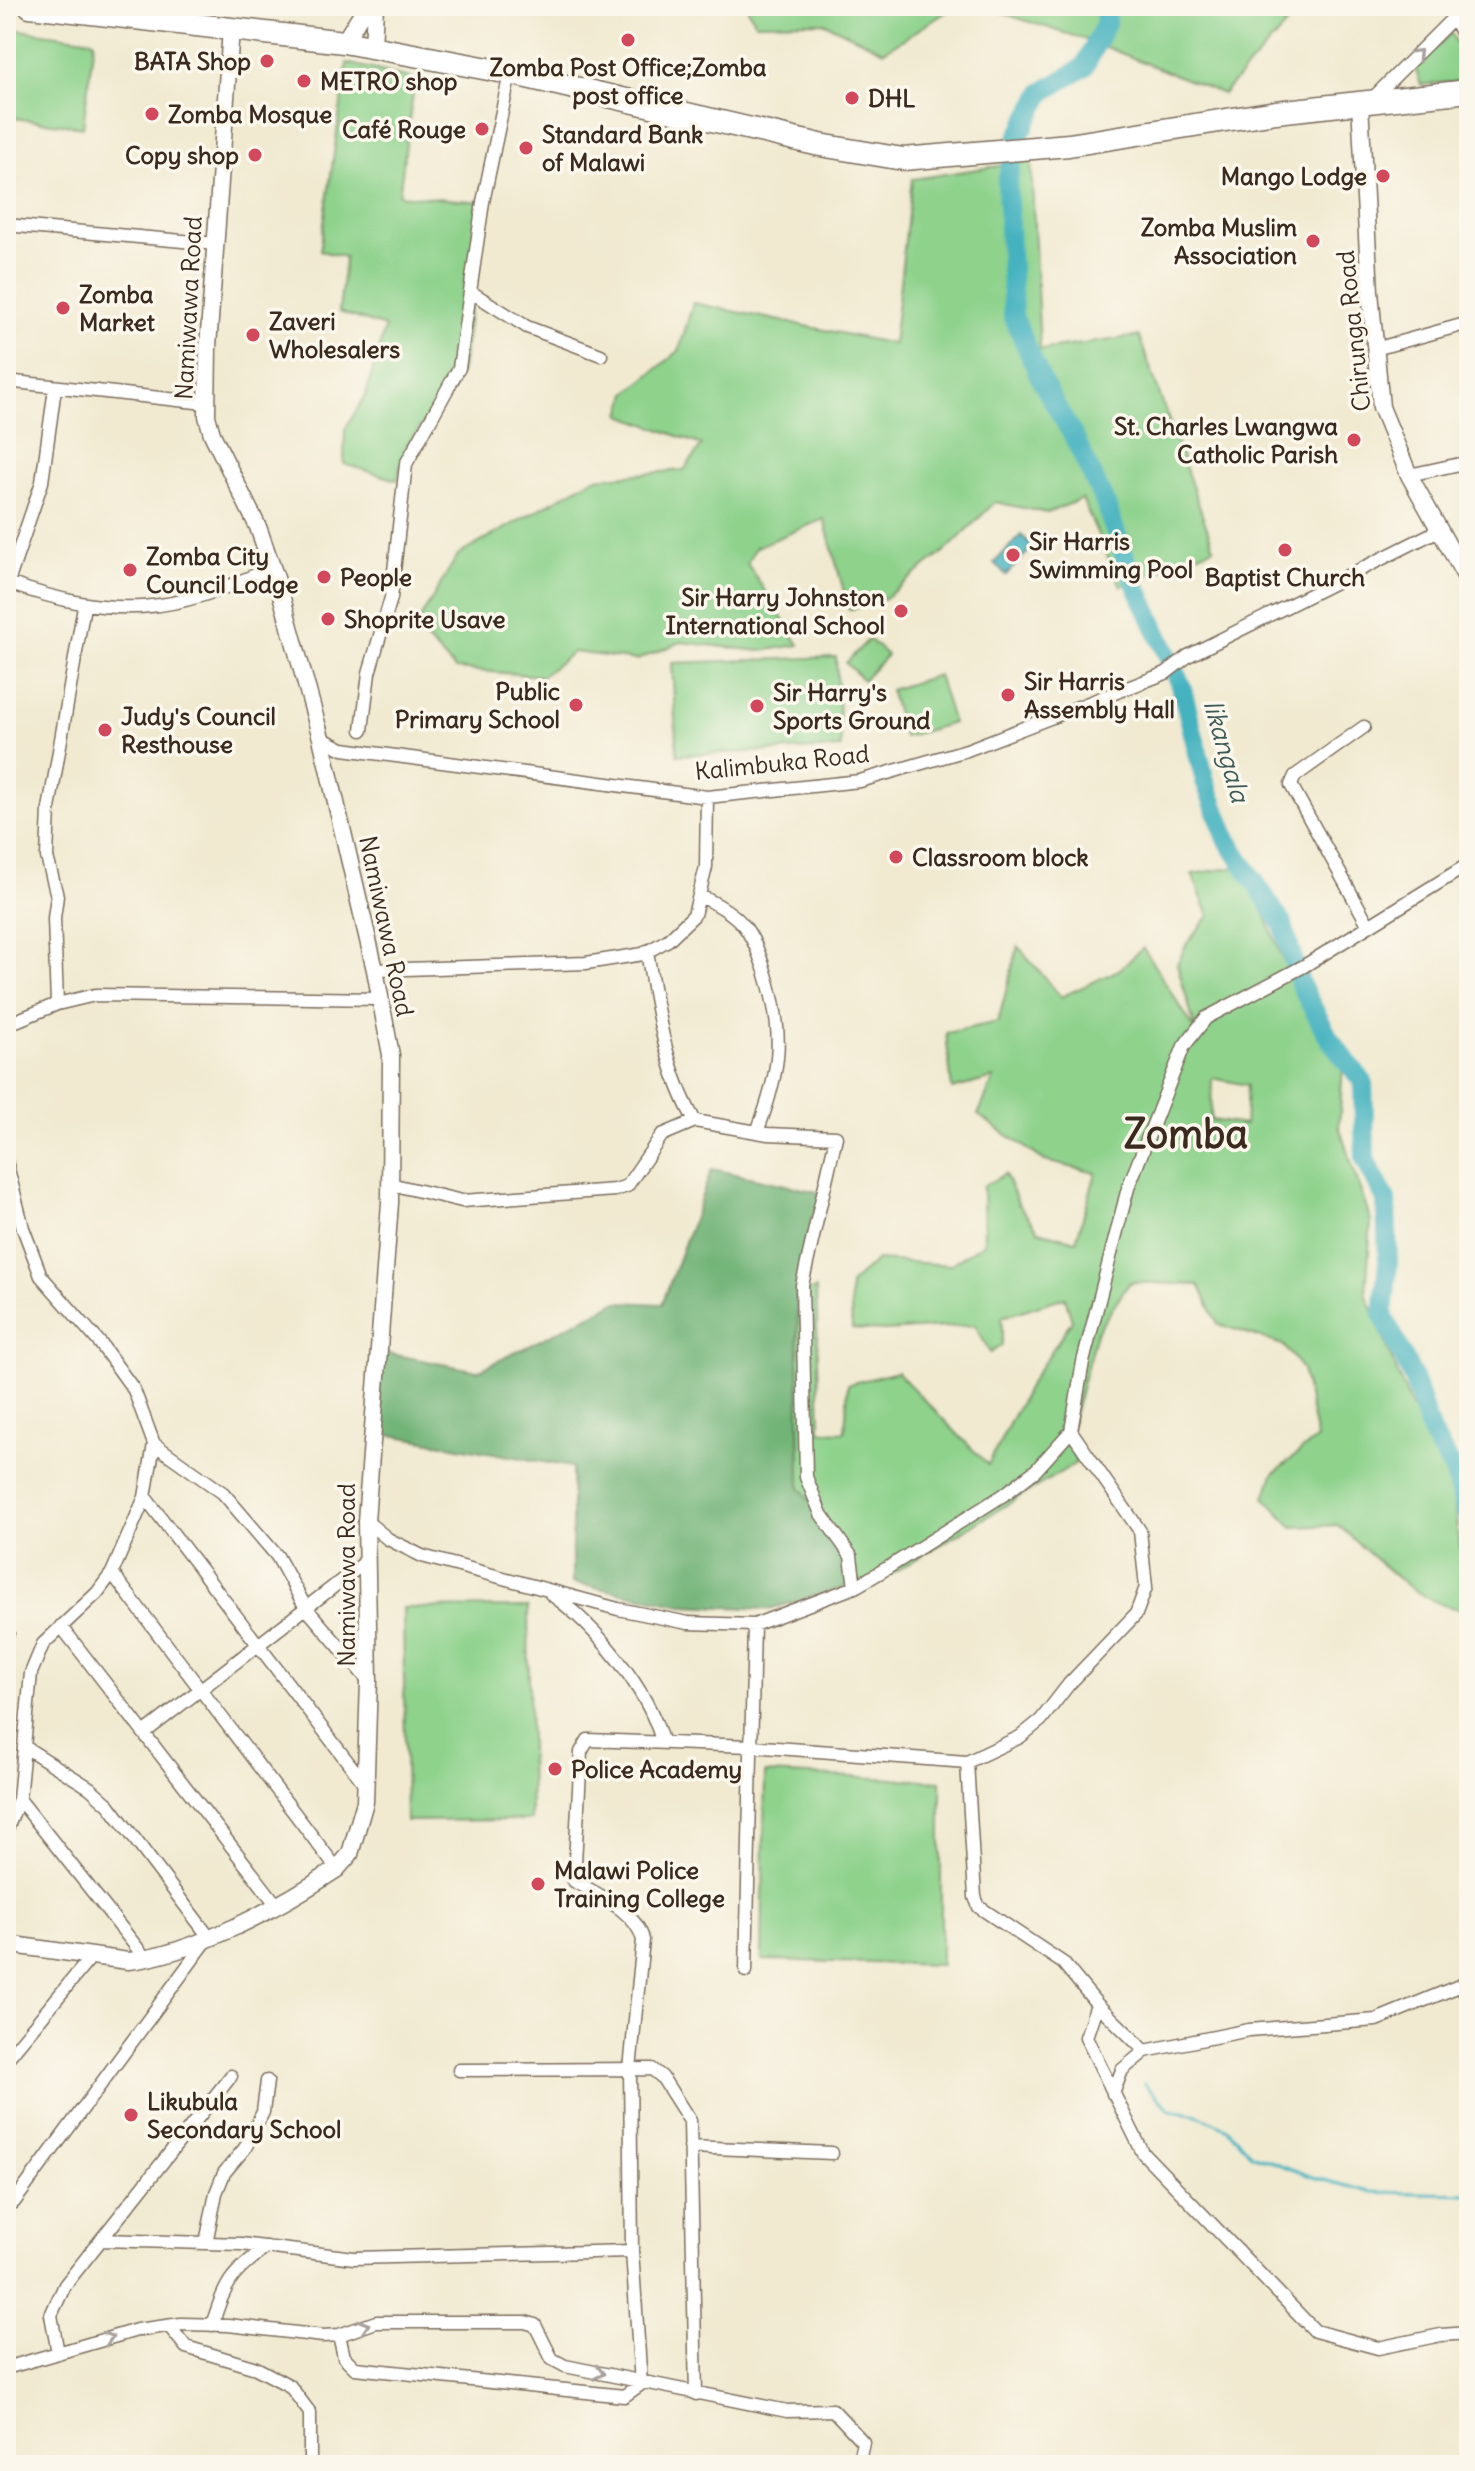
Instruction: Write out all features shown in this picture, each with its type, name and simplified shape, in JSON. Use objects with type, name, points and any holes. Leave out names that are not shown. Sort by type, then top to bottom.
[{"type":"highway","points":[[30,6],[344,42],[510,73],[820,145],[903,159],[1069,145],[1276,112],[1469,91]]},
{"type":"street","points":[[344,42],[366,6]]},
{"type":"street","points":[[373,48],[375,6]]},
{"type":"street","points":[[1365,102],[1465,6]]},
{"type":"street","points":[[1453,17],[1469,48]]},
{"type":"street","name":"Namiwawa Road","points":[[231,29],[205,403],[212,434],[258,527],[273,567],[321,738],[375,970],[391,1055],[390,1184],[366,1521],[369,1681],[365,1802],[350,1854],[337,1869]]},
{"type":"street","points":[[362,730],[369,673],[391,598],[406,464],[459,368],[483,202],[510,73]]},
{"type":"street","name":"Chirunga Road","points":[[1365,102],[1375,349],[1381,407],[1409,475],[1469,583]]},
{"type":"street","points":[[6,225],[216,244]]},
{"type":"street","points":[[471,292],[527,327],[601,355]]},
{"type":"street","points":[[1375,349],[1469,323]]},
{"type":"street","points":[[6,381],[205,403]]},
{"type":"street","points":[[55,388],[42,482],[7,586],[84,606],[135,607],[186,602],[273,567]]},
{"type":"street","points":[[1409,475],[1469,462]]},
{"type":"street","name":"Kalimbuka Road","points":[[321,738],[343,749],[707,797],[860,781],[967,750],[1166,673],[1188,656],[1439,530]]},
{"type":"street","points":[[57,1004],[54,918],[57,896],[47,857],[49,809],[84,606]]},
{"type":"street","points":[[1364,727],[1295,776],[1291,785],[1369,926]]},
{"type":"street","points":[[375,970],[586,963],[647,951],[668,940],[689,921],[700,896],[708,845],[707,797]]},
{"type":"street","points":[[366,1521],[388,1539],[422,1556],[662,1620],[754,1625],[855,1587],[1005,1494],[1054,1452],[1071,1431],[1083,1362],[1126,1195],[1184,1046],[1206,1018],[1280,980],[1469,864]]},
{"type":"street","points":[[700,896],[746,925],[758,943],[773,992],[779,1020],[776,1066],[757,1132]]},
{"type":"street","points":[[647,951],[664,1034],[685,1103],[695,1121]]},
{"type":"street","points":[[6,1025],[57,1004],[95,995],[380,999]]},
{"type":"street","points":[[390,1184],[462,1201],[615,1190],[627,1186],[662,1135],[695,1121],[757,1132],[836,1137],[802,1285],[806,1477],[821,1514],[851,1556],[855,1587]]},
{"type":"street","points":[[6,1161],[23,1228],[41,1276],[100,1343],[134,1390],[154,1444],[145,1497],[112,1573],[97,1593],[43,1644],[31,1673],[19,1799],[6,1831]]},
{"type":"street","points":[[641,2384],[632,2251],[630,2069],[643,1940],[638,1927],[626,1916],[574,1881],[581,1752],[588,1740],[599,1738],[967,1762],[1020,1737],[1041,1720],[1069,1684],[1136,1614],[1146,1587],[1140,1531],[1071,1431]]},
{"type":"street","points":[[154,1444],[223,1493],[277,1556],[306,1608],[369,1681]]},
{"type":"street","points":[[145,1497],[364,1783]]},
{"type":"street","points":[[144,1733],[368,1560]]},
{"type":"street","points":[[6,1944],[91,1957],[146,1959],[209,1937],[337,1869],[112,1573]]},
{"type":"street","points":[[542,1588],[597,1631],[643,1701],[662,1741]]},
{"type":"street","points":[[746,1971],[754,1625]]},
{"type":"street","points":[[61,1626],[276,1904]]},
{"type":"street","points":[[25,1747],[90,1788],[109,1805],[209,1937]]},
{"type":"street","points":[[967,1762],[975,1897],[979,1907],[1051,1952],[1097,2004],[1145,2051]]},
{"type":"street","points":[[19,1799],[146,1959]]},
{"type":"street","points":[[14,2202],[209,1937]]},
{"type":"street","points":[[6,2060],[91,1957]]},
{"type":"street","points":[[1113,2094],[1122,2070],[1145,2051],[1249,2030],[1376,2020],[1469,1982]]},
{"type":"street","points":[[1097,2004],[1086,2037],[1136,2142],[1151,2163],[1319,2333],[1378,2348],[1441,2335],[1469,2333]]},
{"type":"street","points":[[459,2070],[652,2069],[662,2077],[690,2121],[696,2394]]},
{"type":"street","points":[[58,2353],[51,2315],[54,2303],[231,2076]]},
{"type":"street","points":[[206,2243],[216,2193],[224,2173],[245,2148],[263,2112],[267,2081]]},
{"type":"street","points":[[690,2147],[832,2153]]},
{"type":"street","points":[[102,2240],[267,2247],[354,2258],[632,2251]]},
{"type":"street","points":[[212,2325],[224,2287],[238,2268],[267,2247]]},
{"type":"street","points":[[6,2368],[137,2330],[169,2326],[212,2325],[339,2335],[376,2322],[525,2322],[541,2332],[557,2363],[641,2384],[787,2411],[833,2410],[863,2442],[858,2465]]},
{"type":"street","points":[[169,2326],[186,2347],[256,2368],[290,2386],[310,2413],[310,2465]]},
{"type":"street","points":[[339,2335],[344,2357],[355,2368],[624,2396],[641,2384]]},
{"type":"green space","points":[[746,6],[956,6],[884,51],[823,22],[756,23]]},
{"type":"green space","points":[[980,6],[1304,6],[1223,94],[1093,42]]},
{"type":"green space","points":[[6,28],[94,40],[83,127],[6,117]]},
{"type":"green space","points":[[1451,33],[1469,69],[1469,80],[1421,85],[1415,68]]},
{"type":"green space","points":[[347,63],[415,79],[399,195],[483,202],[462,370],[407,445],[397,480],[344,464],[345,429],[366,395],[385,327],[339,312],[345,257],[320,251]]},
{"type":"green space","points":[[1031,161],[1040,350],[1139,336],[1214,548],[1121,586],[1082,499],[1047,513],[995,502],[950,547],[884,599],[849,610],[824,519],[756,547],[747,563],[799,645],[760,651],[681,642],[637,660],[573,652],[542,676],[455,669],[415,627],[458,555],[595,478],[684,470],[702,445],[621,415],[627,393],[679,351],[693,303],[893,344],[912,179]]},
{"type":"green space","points":[[869,639],[887,655],[863,680],[846,663]]},
{"type":"green space","name":"Sir Harry's Sports Ground","points":[[836,657],[841,748],[677,755],[672,663]]},
{"type":"green space","points":[[938,675],[953,723],[904,737],[890,690]]},
{"type":"green space","points":[[1237,867],[1255,890],[1300,1001],[1343,1064],[1339,1126],[1371,1222],[1366,1293],[1411,1407],[1437,1446],[1453,1491],[1458,1540],[1469,1573],[1469,1609],[1434,1601],[1416,1591],[1338,1525],[1293,1527],[1265,1498],[1273,1474],[1317,1438],[1302,1369],[1283,1345],[1218,1324],[1199,1285],[1130,1282],[1096,1333],[1069,1433],[1076,1463],[891,1574],[854,1585],[846,1554],[800,1487],[797,1295],[816,1289],[820,1431],[845,1432],[848,1384],[897,1372],[988,1465],[1029,1385],[1072,1320],[1065,1297],[1002,1317],[1002,1345],[990,1353],[975,1325],[885,1331],[852,1329],[850,1284],[877,1260],[950,1265],[984,1243],[983,1186],[1005,1174],[1019,1205],[1039,1231],[1076,1241],[1096,1173],[1045,1161],[978,1115],[994,1078],[952,1089],[946,1033],[998,1022],[1018,946],[1061,997],[1119,970],[1143,948],[1196,1031],[1177,964],[1187,943],[1209,916],[1192,874]],"holes":[[[1212,1078],[1247,1085],[1245,1125],[1211,1120]]]},
{"type":"green space","points":[[712,1169],[822,1193],[797,1295],[800,1487],[846,1554],[854,1585],[769,1609],[683,1605],[572,1583],[572,1467],[374,1432],[380,1352],[478,1371],[616,1302],[662,1304]]},
{"type":"green space","points":[[528,1607],[531,1820],[406,1821],[403,1608]]},
{"type":"green space","points":[[765,1773],[941,1781],[941,1965],[762,1960]]},
{"type":"water","name":"Sir Harris Swimming Pool","points":[[1021,535],[1033,547],[1006,575],[994,563]]},
{"type":"waterway","name":"likangala","points":[[1105,6],[1106,23],[1084,67],[1043,92],[1018,137],[1007,182],[1013,316],[1043,384],[1074,437],[1105,503],[1129,569],[1181,685],[1205,781],[1227,839],[1283,925],[1301,986],[1329,1038],[1363,1082],[1365,1159],[1386,1200],[1388,1262],[1383,1315],[1412,1375],[1431,1433],[1454,1471],[1469,1521]]},
{"type":"waterway","points":[[1144,2083],[1170,2110],[1198,2115],[1228,2129],[1251,2154],[1313,2177],[1370,2192],[1469,2194]]},
{"type":"place","name":"Zomba Post Office;Zomba post office","points":[[628,40]]},
{"type":"place","name":"BATA Shop","points":[[267,61]]},
{"type":"place","name":"METRO shop","points":[[304,81]]},
{"type":"place","name":"DHL","points":[[852,98]]},
{"type":"place","name":"Zomba Mosque","points":[[152,114]]},
{"type":"place","name":"Café Rouge","points":[[482,129]]},
{"type":"place","name":"Standard Bank of Malawi","points":[[526,148]]},
{"type":"place","name":"Copy shop","points":[[255,155]]},
{"type":"place","name":"Mango Lodge","points":[[1383,176]]},
{"type":"place","name":"Zomba Muslim Association","points":[[1313,241]]},
{"type":"place","name":"Zomba Market","points":[[63,308]]},
{"type":"place","name":"Zaveri Wholesalers","points":[[253,335]]},
{"type":"place","name":"St. Charles Lwangwa Catholic Parish","points":[[1354,440]]},
{"type":"place","name":"Baptist Church","points":[[1285,550]]},
{"type":"place","name":"Sir Harris Swimming Pool","points":[[1013,555]]},
{"type":"place","name":"Zomba City Council Lodge","points":[[130,570]]},
{"type":"place","name":"People","points":[[324,577]]},
{"type":"place","name":"Sir Harry Johnston International School","points":[[901,611]]},
{"type":"place","name":"Shoprite Usave","points":[[328,619]]},
{"type":"place","name":"Sir Harris Assembly Hall","points":[[1008,695]]},
{"type":"place","name":"Public Primary School","points":[[576,705]]},
{"type":"place","name":"Sir Harry's Sports Ground","points":[[757,706]]},
{"type":"place","name":"Judy's Council Resthouse","points":[[105,730]]},
{"type":"place","name":"Classroom block","points":[[896,857]]},
{"type":"place","name":"Police Academy","points":[[555,1769]]},
{"type":"place","name":"Malawi Police Training College","points":[[538,1884]]},
{"type":"place","name":"Likubula Secondary School","points":[[131,2115]]},
{"type":"district","name":"Zomba","points":[[1186,1134]]}]
